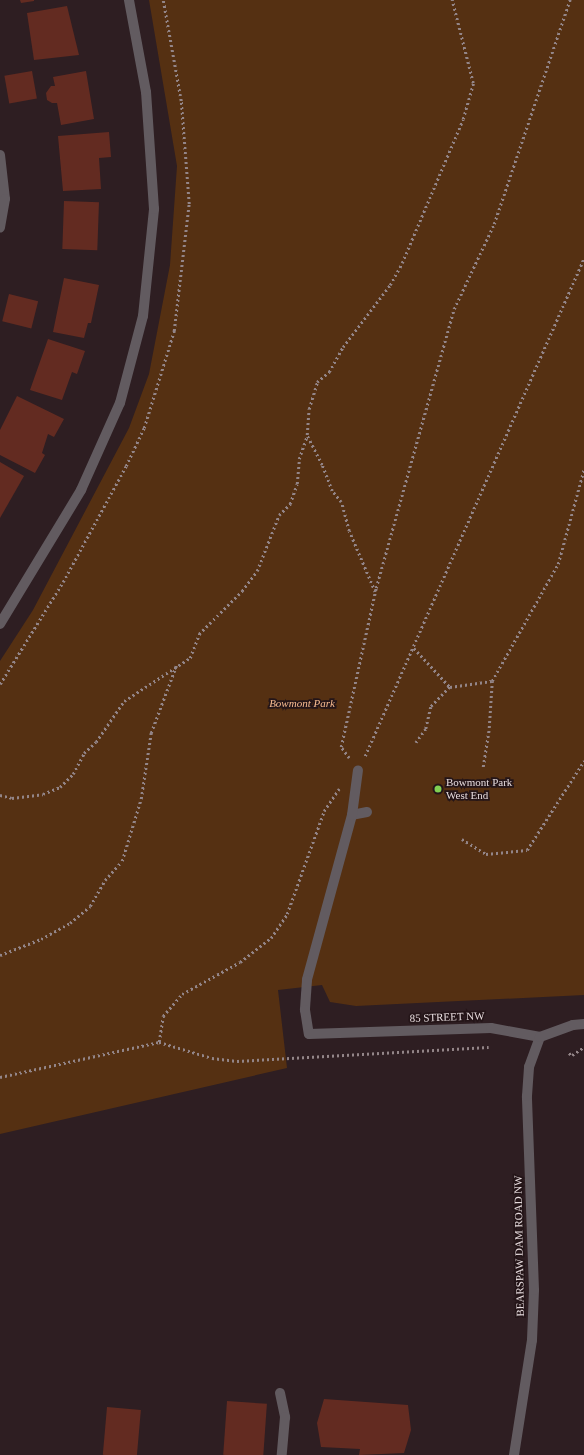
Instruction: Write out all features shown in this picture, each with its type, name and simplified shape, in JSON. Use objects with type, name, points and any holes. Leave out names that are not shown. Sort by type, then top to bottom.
[{"type":"street","points":[[0,624],[80,490],[120,403],[143,316],[154,209],[146,92],[129,0]]},
{"type":"street","points":[[0,155],[5,199],[0,228]]},
{"type":"street","points":[[358,770],[352,815],[367,812]]},
{"type":"street","name":"85 STREET NW","points":[[352,815],[307,980],[305,1010],[309,1034],[491,1028],[540,1037]]},
{"type":"street","points":[[540,1037],[573,1025],[584,1024]]},
{"type":"street","name":"BEARSPAW DAM ROAD NW","points":[[514,1455],[532,1340],[534,1290],[527,1096],[529,1068],[540,1037]]},
{"type":"street","points":[[280,1393],[284,1417],[282,1455]]},
{"type":"path","points":[[0,795],[12,798],[42,794],[60,787],[73,774],[84,753],[96,742],[124,702],[190,658],[200,634],[242,591],[258,570],[279,515],[290,504],[297,484],[300,459],[307,435],[309,409],[318,382],[329,372],[343,347],[390,285],[402,263],[463,119],[473,83],[452,0]]},
{"type":"path","points":[[358,770],[341,747],[375,592],[454,309],[494,224],[570,0]]},
{"type":"path","points":[[159,1042],[164,1016],[182,994],[246,958],[271,938],[287,914],[324,811],[335,794],[358,770],[414,648],[584,258]]},
{"type":"path","points":[[307,435],[322,465],[332,492],[342,502],[349,531],[375,592]]},
{"type":"path","points":[[483,767],[489,728],[492,681],[558,564],[584,468]]},
{"type":"path","points":[[414,648],[450,687]]},
{"type":"path","points":[[0,955],[41,939],[70,923],[90,906],[122,861],[142,799],[151,733],[176,666]]},
{"type":"path","points":[[416,743],[426,729],[431,707],[450,687],[492,681]]},
{"type":"path","points":[[462,839],[486,854],[527,850],[584,761]]},
{"type":"path","points":[[0,1077],[159,1042],[212,1058],[237,1061],[489,1047]]},
{"type":"path","points":[[569,1052],[572,1055],[584,1047]]},
{"type":"green space","name":"Bowmont Park","points":[[149,0],[584,0],[584,995],[356,1006],[330,1002],[322,985],[278,990],[287,1068],[0,1134],[0,661],[33,610],[129,428],[149,374],[170,265],[177,166]]},
{"type":"building","points":[[20,0],[34,0],[34,1],[21,3]]},
{"type":"building","points":[[67,6],[79,55],[34,60],[27,13]]},
{"type":"building","points":[[32,71],[37,99],[9,103],[4,76]]},
{"type":"building","points":[[86,71],[94,119],[61,125],[57,103],[52,103],[47,100],[46,93],[51,86],[55,86],[53,77]]},
{"type":"building","points":[[109,132],[111,157],[99,158],[101,189],[63,191],[58,136]]},
{"type":"building","points":[[64,201],[99,202],[97,250],[62,249]]},
{"type":"building","points":[[64,278],[99,285],[91,323],[88,323],[84,338],[53,332]]},
{"type":"building","points":[[9,294],[38,301],[31,328],[2,321]]},
{"type":"building","points":[[48,339],[85,351],[77,374],[72,372],[62,400],[30,390]]},
{"type":"building","points":[[17,396],[64,419],[54,437],[48,434],[42,453],[45,455],[35,473],[0,455],[0,430]]},
{"type":"building","points":[[0,462],[24,476],[0,518]]},
{"type":"building","points":[[324,1399],[408,1405],[411,1430],[404,1453],[359,1455],[360,1449],[321,1447],[317,1423]]},
{"type":"building","points":[[227,1401],[267,1404],[263,1455],[223,1455]]},
{"type":"building","points":[[107,1407],[141,1410],[137,1455],[103,1455]]},
{"type":"place","name":"Bowmont Park West End","points":[[438,789]]}]
